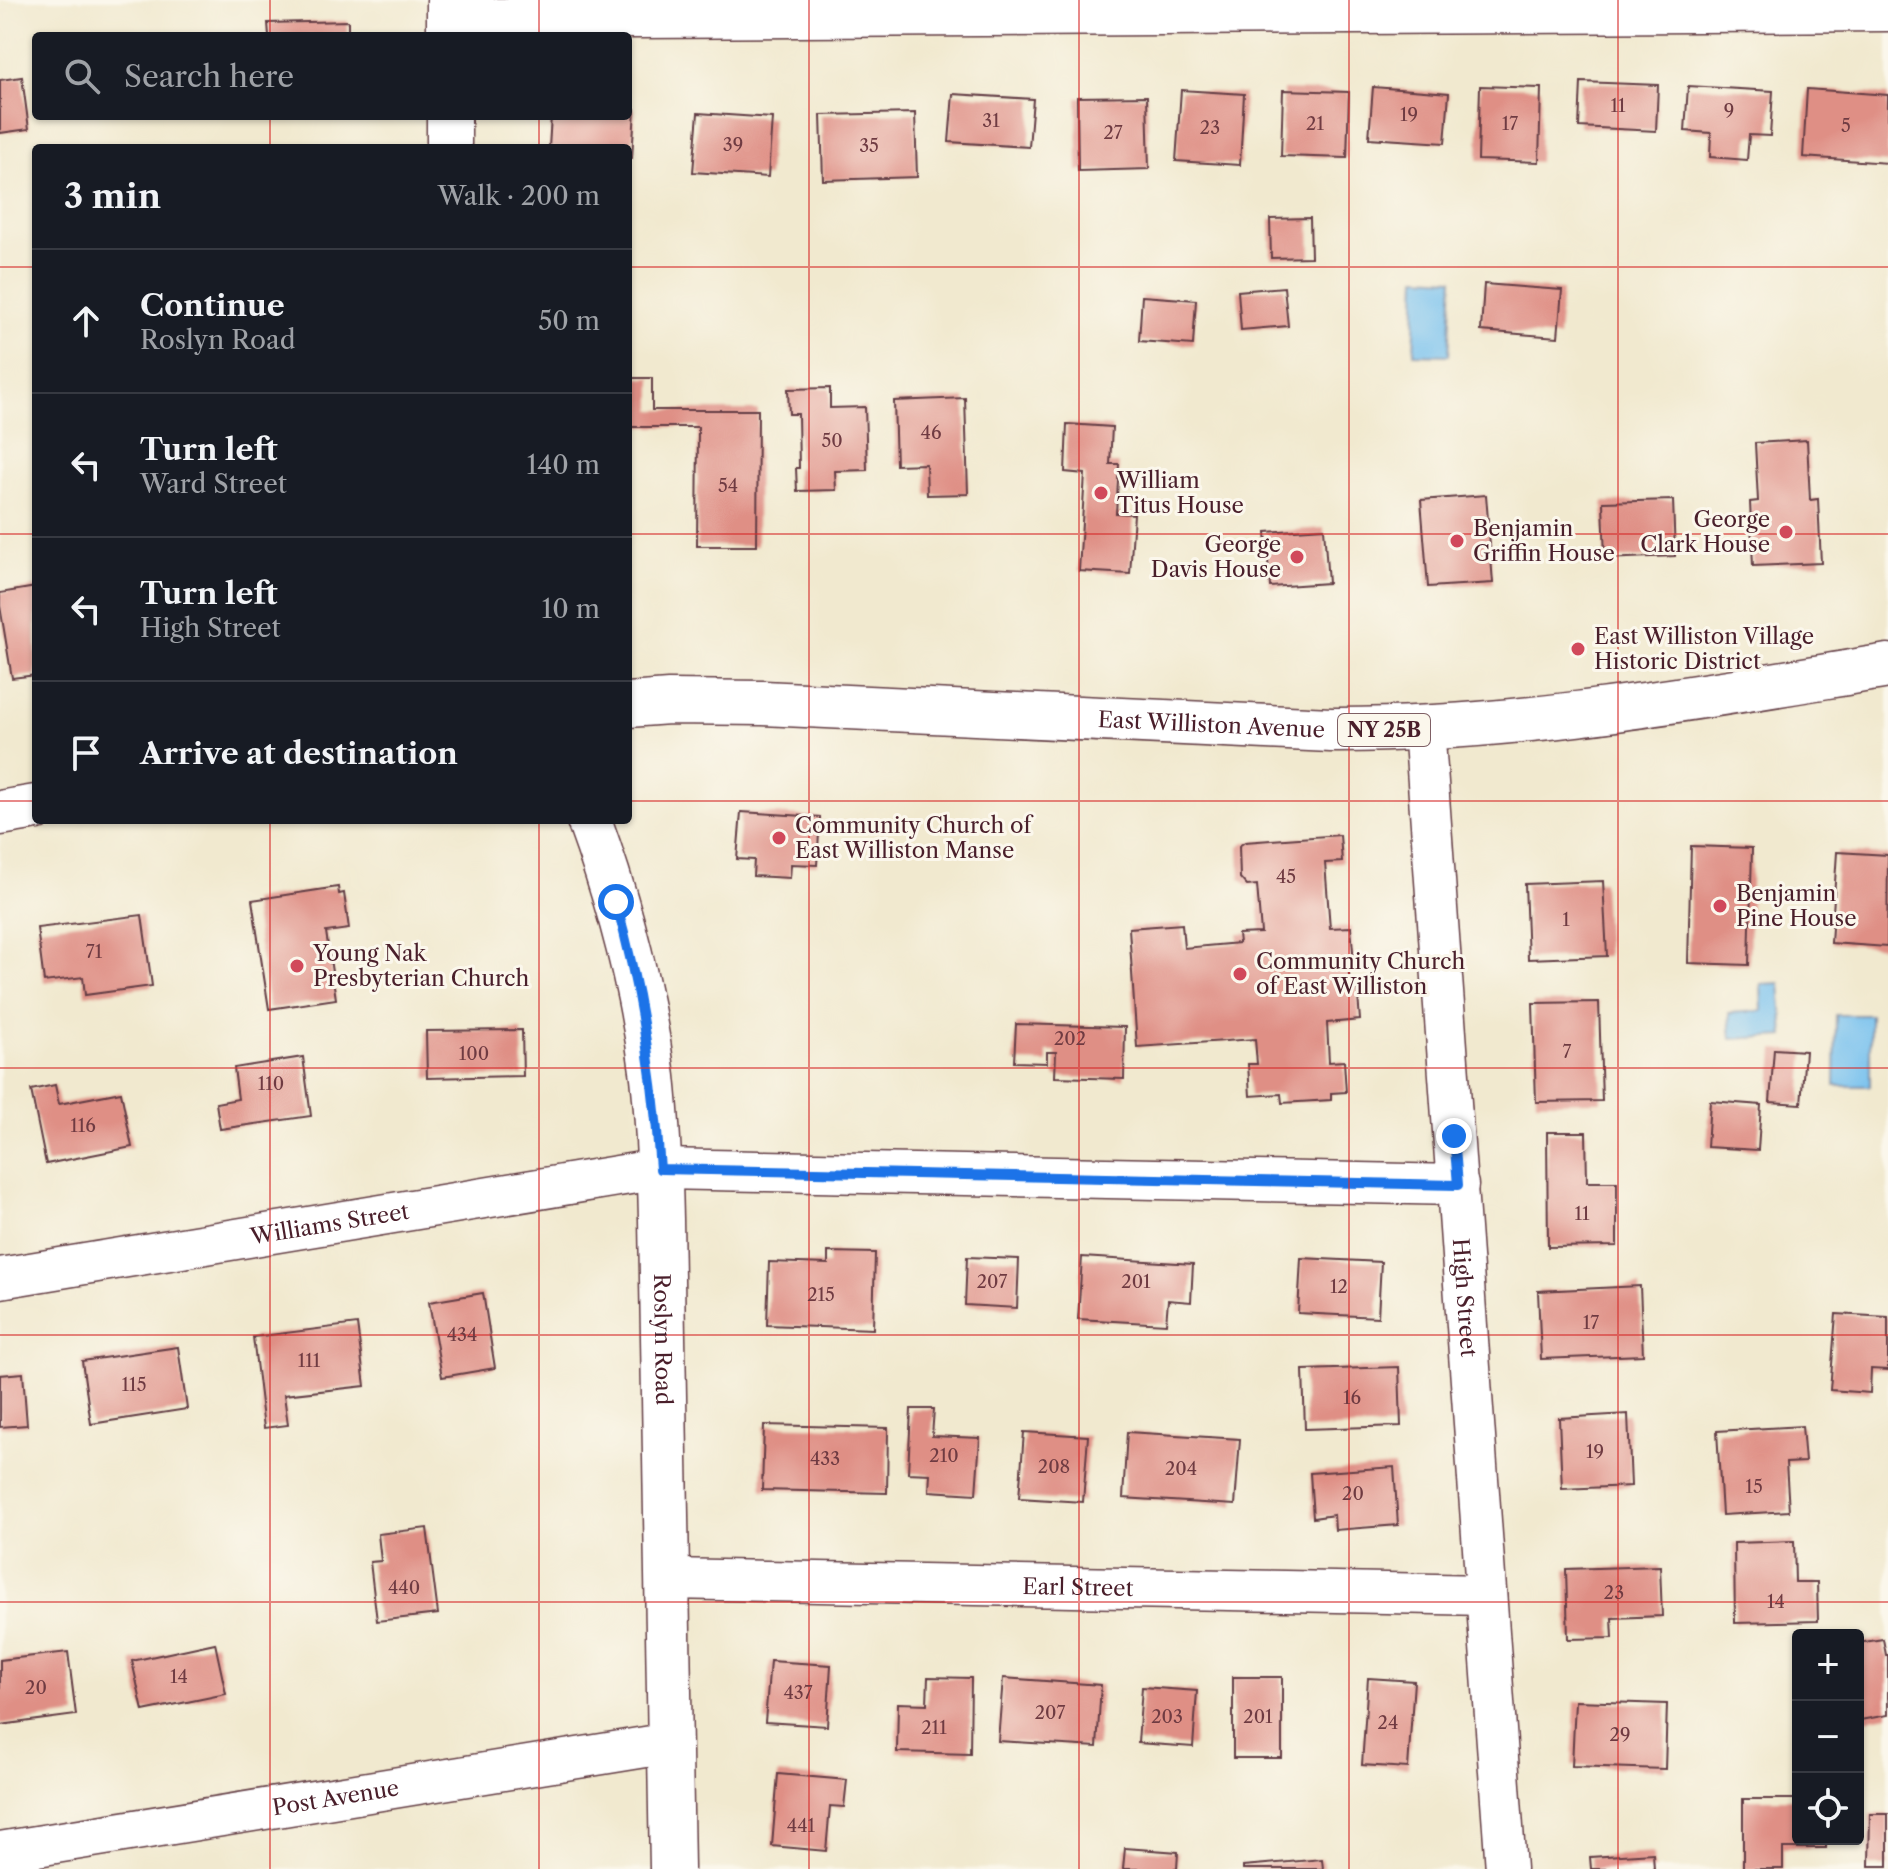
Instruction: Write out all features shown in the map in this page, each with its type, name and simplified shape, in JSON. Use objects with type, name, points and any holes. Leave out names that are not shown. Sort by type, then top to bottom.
[{"type":"main road","points":[[449,120],[449,144]]},
{"type":"main road","name":"East Williston Avenue","points":[[632,705],[750,703],[1378,730],[1544,717],[1888,666]]},
{"type":"main road","points":[[0,813],[32,808]]},
{"type":"main road","name":"Roslyn Road","points":[[590,824],[625,934],[653,1076],[660,1169],[672,1869]]},
{"type":"street","points":[[449,18],[1888,11]]},
{"type":"street","name":"High Street","points":[[1424,727],[1506,1869]]},
{"type":"street","name":"Williams Street","points":[[0,1278],[660,1169],[1458,1185]]},
{"type":"street","name":"Earl Street","points":[[668,1579],[1486,1595]]},
{"type":"street","name":"Post Avenue","points":[[0,1852],[670,1743]]},
{"type":"water","points":[[1417,277],[1453,279],[1449,355],[1414,354]]},
{"type":"water","points":[[1780,983],[1784,1036],[1731,1039],[1729,1013],[1762,1011],[1761,984]]},
{"type":"water","points":[[1836,1015],[1870,1015],[1870,1086],[1835,1086]]},
{"type":"building","points":[[348,21],[348,32],[269,32],[268,23]]},
{"type":"building","points":[[22,77],[29,129],[0,133],[0,80]]},
{"type":"building","points":[[1581,82],[1658,85],[1656,131],[1579,127]]},
{"type":"building","points":[[1480,86],[1541,88],[1539,162],[1478,160]]},
{"type":"building","points":[[1688,86],[1773,91],[1770,136],[1749,135],[1747,160],[1710,157],[1711,133],[1685,131]]},
{"type":"building","points":[[1373,87],[1449,93],[1445,143],[1369,138]]},
{"type":"building","points":[[1807,89],[1888,95],[1888,163],[1803,157]]},
{"type":"building","points":[[1181,90],[1244,94],[1240,165],[1176,161]]},
{"type":"building","points":[[1283,90],[1349,92],[1347,158],[1281,156]]},
{"type":"building","points":[[953,94],[1033,99],[1029,147],[949,142]]},
{"type":"building","points":[[1147,96],[1149,169],[1078,171],[1077,97]]},
{"type":"building","points":[[632,109],[635,109],[632,158],[632,144],[549,144],[551,120],[632,120]]},
{"type":"building","points":[[698,113],[772,118],[768,177],[693,172]]},
{"type":"building","points":[[915,113],[917,177],[823,180],[821,115]]},
{"type":"building","points":[[1310,218],[1311,257],[1271,258],[1270,219]]},
{"type":"building","points":[[1484,284],[1562,290],[1558,337],[1481,331]]},
{"type":"building","points":[[1284,287],[1288,326],[1241,330],[1238,291]]},
{"type":"building","points":[[1142,296],[1196,300],[1193,345],[1139,341]]},
{"type":"building","points":[[632,378],[652,378],[652,410],[758,410],[757,546],[697,546],[698,427],[632,427]]},
{"type":"building","points":[[830,388],[830,408],[865,407],[867,470],[835,471],[836,490],[797,491],[798,414],[789,414],[788,389]]},
{"type":"building","points":[[965,398],[968,494],[927,495],[926,464],[896,465],[894,401]]},
{"type":"building","name":"William Titus House","points":[[1067,424],[1112,427],[1110,464],[1119,464],[1116,513],[1134,514],[1130,574],[1079,571],[1085,474],[1065,472]]},
{"type":"building","name":"George Clark House","points":[[1807,440],[1810,500],[1818,499],[1821,563],[1753,566],[1750,502],[1758,501],[1755,443]]},
{"type":"building","name":"Benjamin Griffin House","points":[[1486,495],[1493,583],[1428,587],[1421,500]]},
{"type":"building","points":[[1673,500],[1675,556],[1605,559],[1603,502]]},
{"type":"building","name":"George Davis House","points":[[1324,528],[1328,583],[1270,587],[1266,532]]},
{"type":"building","points":[[32,588],[32,676],[12,678],[0,593]]},
{"type":"building","name":"Community Church of East Williston Manse","points":[[741,812],[820,817],[817,865],[791,864],[790,878],[753,876],[754,860],[737,859]]},
{"type":"building","name":"Community Church of East Williston","points":[[1340,835],[1342,862],[1325,863],[1330,928],[1351,927],[1354,963],[1348,963],[1350,985],[1357,984],[1360,1020],[1327,1023],[1329,1062],[1344,1061],[1346,1092],[1331,1093],[1331,1100],[1282,1103],[1281,1094],[1250,1096],[1248,1064],[1257,1064],[1255,1039],[1137,1047],[1129,928],[1182,924],[1184,948],[1239,943],[1238,934],[1261,933],[1257,885],[1247,886],[1240,878],[1239,846],[1245,842]]},
{"type":"building","name":"Benjamin Pine House","points":[[1691,846],[1752,848],[1749,965],[1688,963]]},
{"type":"building","points":[[1837,852],[1888,855],[1887,947],[1831,943]]},
{"type":"building","points":[[1603,881],[1607,956],[1528,959],[1525,884]]},
{"type":"building","name":"Young Nak Presbyterian Church","points":[[338,887],[339,894],[344,893],[349,929],[326,932],[336,999],[269,1009],[252,900]]},
{"type":"building","points":[[142,915],[152,986],[85,995],[83,977],[44,982],[37,928]]},
{"type":"building","points":[[1599,1002],[1602,1101],[1536,1102],[1533,1003]]},
{"type":"building","points":[[1016,1024],[1125,1027],[1124,1079],[1055,1077],[1056,1052],[1047,1052],[1047,1063],[1014,1062]]},
{"type":"building","points":[[522,1030],[523,1076],[427,1078],[426,1031]]},
{"type":"building","points":[[1774,1049],[1805,1051],[1801,1104],[1770,1102]]},
{"type":"building","points":[[303,1057],[311,1116],[220,1129],[216,1103],[238,1099],[234,1068]]},
{"type":"building","points":[[55,1085],[59,1104],[121,1092],[132,1147],[46,1164],[31,1090]]},
{"type":"building","points":[[1710,1101],[1761,1105],[1758,1150],[1707,1147]]},
{"type":"building","points":[[1547,1132],[1586,1132],[1587,1182],[1617,1182],[1617,1246],[1548,1247]]},
{"type":"building","points":[[828,1252],[875,1253],[873,1329],[767,1325],[769,1262],[828,1264]]},
{"type":"building","points":[[967,1257],[1019,1259],[1017,1308],[965,1305]]},
{"type":"building","points":[[1082,1257],[1193,1264],[1191,1302],[1168,1300],[1166,1324],[1078,1319]]},
{"type":"building","points":[[1301,1258],[1381,1262],[1378,1317],[1298,1313]]},
{"type":"building","points":[[1640,1286],[1643,1355],[1541,1359],[1538,1291]]},
{"type":"building","points":[[483,1293],[495,1368],[442,1377],[429,1302]]},
{"type":"building","points":[[1836,1314],[1888,1317],[1888,1370],[1871,1369],[1870,1393],[1830,1390]]},
{"type":"building","points":[[357,1324],[365,1386],[284,1395],[288,1425],[264,1428],[253,1337]]},
{"type":"building","points":[[178,1347],[187,1409],[91,1424],[82,1361]]},
{"type":"building","points":[[1399,1367],[1401,1426],[1305,1429],[1303,1370]]},
{"type":"building","points":[[23,1373],[27,1425],[0,1427],[0,1375]]},
{"type":"building","points":[[911,1409],[934,1409],[932,1436],[980,1438],[976,1494],[929,1491],[930,1474],[908,1473]]},
{"type":"building","points":[[1628,1414],[1631,1486],[1562,1489],[1559,1418]]},
{"type":"building","points":[[764,1425],[888,1428],[887,1493],[762,1490]]},
{"type":"building","points":[[1802,1426],[1805,1462],[1786,1463],[1789,1511],[1722,1515],[1717,1431]]},
{"type":"building","points":[[1024,1432],[1088,1436],[1083,1502],[1019,1498]]},
{"type":"building","points":[[1127,1432],[1240,1439],[1235,1505],[1123,1498]]},
{"type":"building","points":[[1394,1467],[1398,1525],[1335,1530],[1334,1515],[1313,1518],[1310,1473]]},
{"type":"building","points":[[427,1528],[438,1614],[377,1621],[370,1562],[381,1561],[378,1534]]},
{"type":"building","points":[[1794,1541],[1795,1582],[1817,1582],[1818,1621],[1735,1623],[1734,1543]]},
{"type":"building","points":[[1660,1566],[1662,1616],[1612,1618],[1613,1638],[1568,1639],[1566,1569]]},
{"type":"building","points":[[1883,1639],[1888,1655],[1888,1715],[1864,1719],[1864,1701],[1864,1642]]},
{"type":"building","points":[[215,1643],[226,1694],[143,1711],[132,1661]]},
{"type":"building","points":[[68,1652],[76,1715],[0,1725],[0,1660]]},
{"type":"building","points":[[770,1661],[831,1665],[827,1726],[765,1722]]},
{"type":"building","points":[[928,1677],[971,1678],[970,1754],[897,1752],[898,1703],[927,1704]]},
{"type":"building","points":[[1233,1677],[1282,1677],[1282,1758],[1233,1758]]},
{"type":"building","points":[[1003,1678],[1101,1685],[1097,1747],[998,1741]]},
{"type":"building","points":[[1368,1678],[1414,1681],[1408,1768],[1362,1765]]},
{"type":"building","points":[[1142,1687],[1197,1691],[1193,1747],[1138,1743]]},
{"type":"building","points":[[1575,1701],[1667,1704],[1665,1769],[1572,1766]]},
{"type":"building","points":[[778,1774],[847,1780],[844,1807],[830,1806],[826,1851],[772,1846]]},
{"type":"building","points":[[1743,1799],[1792,1799],[1792,1845],[1826,1845],[1826,1848],[1783,1848],[1783,1869],[1743,1869]]},
{"type":"building","points":[[1870,1814],[1888,1814],[1888,1866],[1869,1866]]},
{"type":"building","points":[[1125,1848],[1178,1852],[1177,1869],[1123,1869]]},
{"type":"building","points":[[1653,1853],[1654,1869],[1591,1869],[1590,1857]]},
{"type":"building","points":[[1322,1859],[1323,1869],[1243,1869],[1243,1866]]},
{"type":"place","name":"William Titus House","points":[[1101,493]]},
{"type":"place","name":"George Clark House","points":[[1786,532]]},
{"type":"place","name":"Benjamin Griffin House","points":[[1457,541]]},
{"type":"place","name":"George Davis House","points":[[1297,557]]},
{"type":"place","name":"East Williston Village Historic District","points":[[1578,649]]},
{"type":"place","name":"Community Church of East Williston Manse","points":[[779,838]]},
{"type":"place","name":"Benjamin Pine House","points":[[1720,906]]},
{"type":"place","name":"Young Nak Presbyterian Church","points":[[297,966]]},
{"type":"place","name":"Community Church of East Williston","points":[[1240,974]]},
{"type":"route","points":[[616,902],[647,1036],[660,1169],[1458,1185],[1454,1136]]}]
